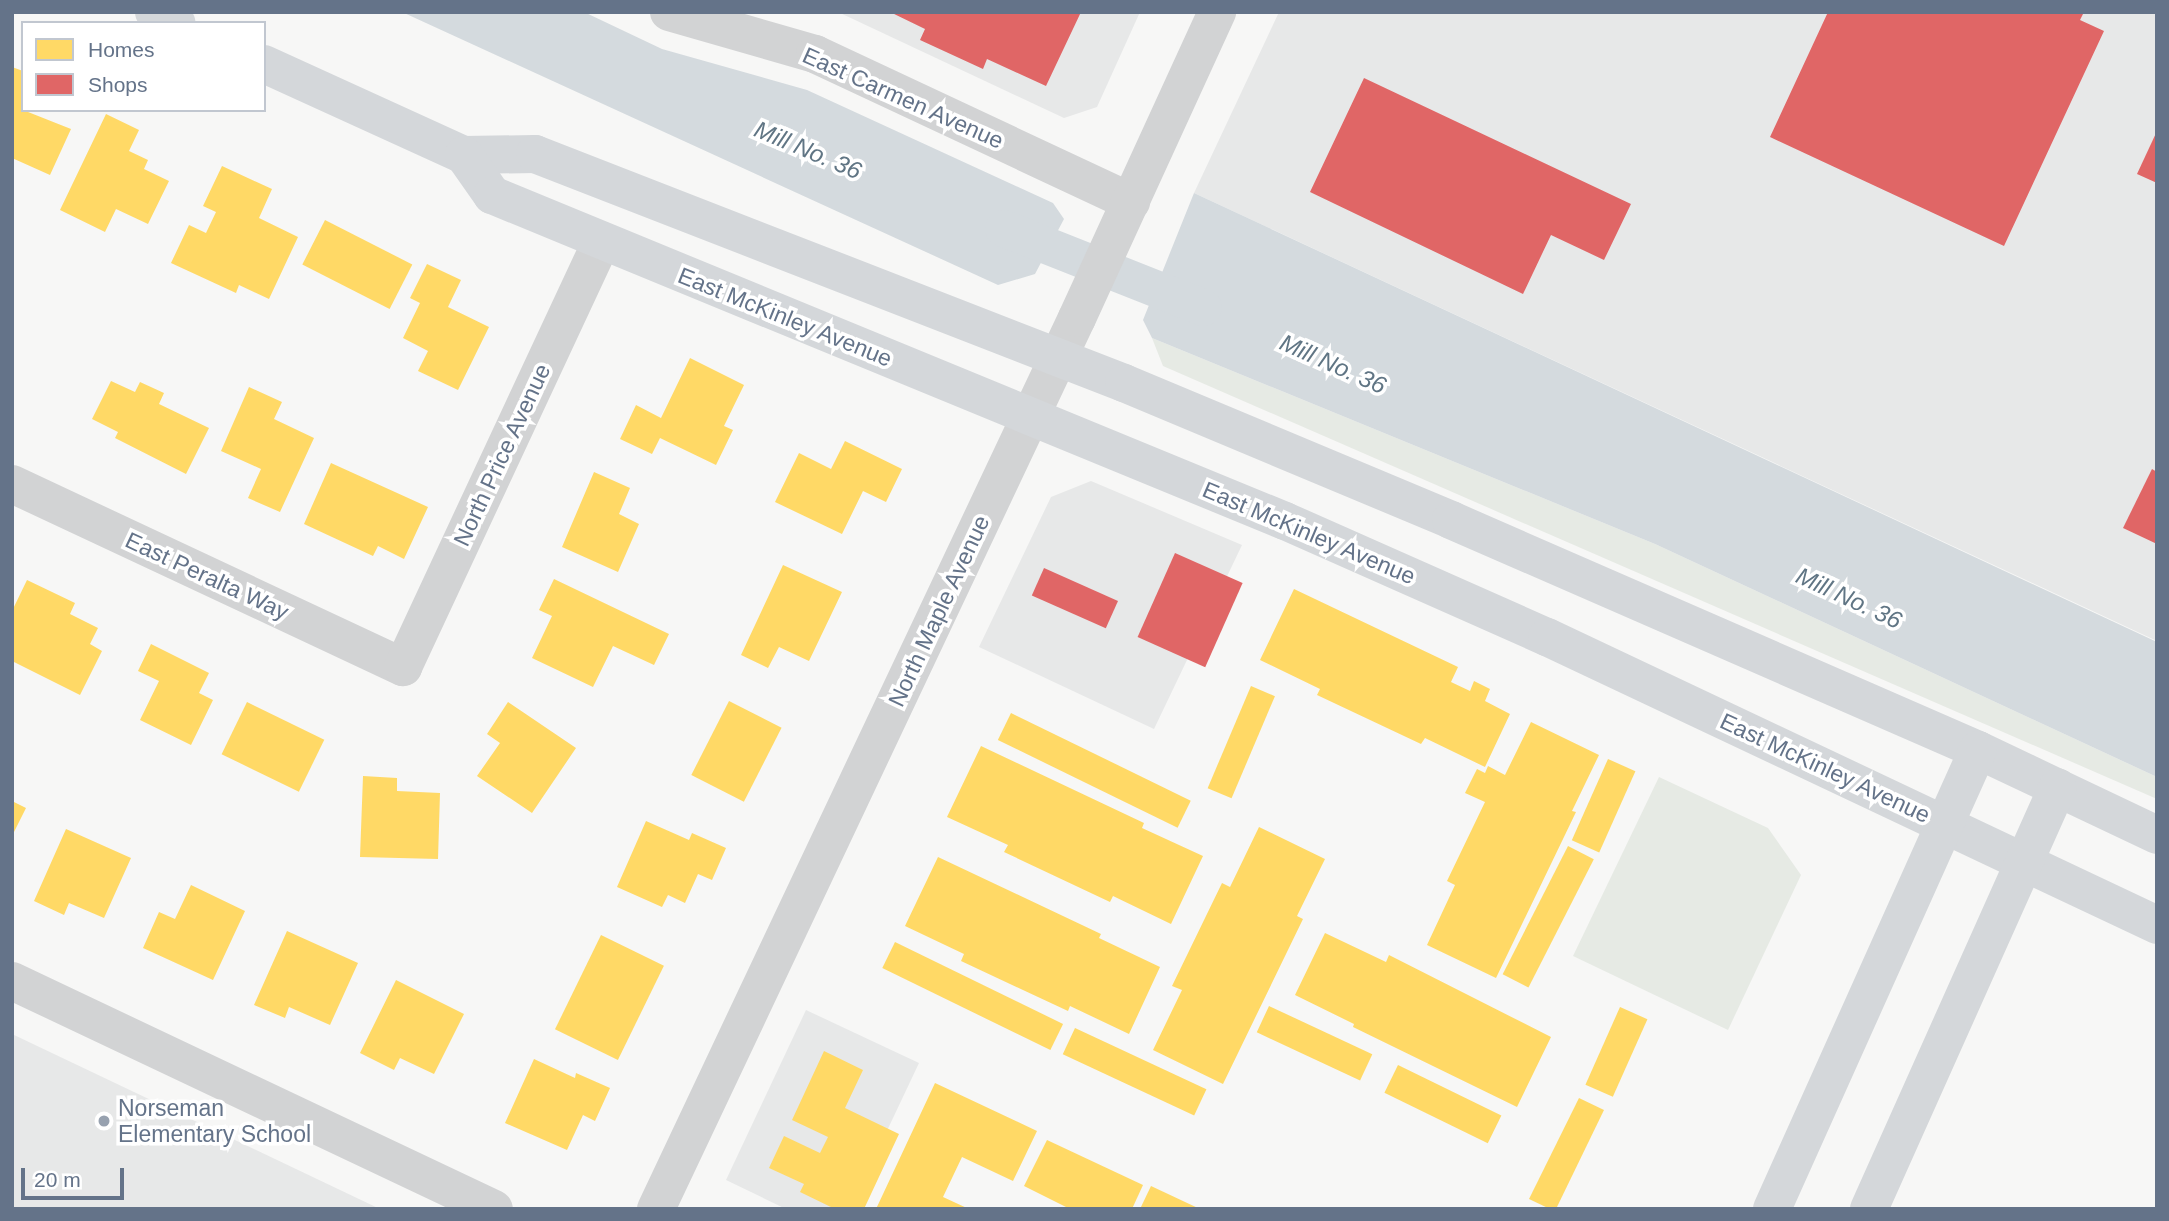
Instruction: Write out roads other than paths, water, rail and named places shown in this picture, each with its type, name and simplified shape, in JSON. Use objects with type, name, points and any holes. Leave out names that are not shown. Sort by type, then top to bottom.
[{"type":"main road","points":[[154,12],[173,21]]},
{"type":"main road","points":[[266,65],[464,155],[535,154],[1058,358],[1451,520],[1978,750],[2157,835]]},
{"type":"main road","name":"East McKinley Avenue","points":[[464,155],[492,195],[1265,513],[1534,632],[2157,925]]},
{"type":"main road","points":[[1772,1209],[1978,750]]},
{"type":"main road","points":[[1869,1209],[2059,787]]},
{"type":"street","name":"East Carmen Avenue","points":[[669,12],[815,54],[1131,202]]},
{"type":"street","name":"North Maple Avenue","points":[[656,1209],[1080,313],[1217,12]]},
{"type":"street","name":"North Price Avenue","points":[[403,667],[601,242]]},
{"type":"street","name":"East Peralta Way","points":[[12,484],[403,667]]},
{"type":"street","points":[[12,981],[494,1209]]},
{"type":"water","points":[[402,12],[584,12],[662,49],[807,90],[1053,203],[1064,219],[1035,274],[998,285]]},
{"type":"water","points":[[1194,193],[2157,642],[2157,777],[1655,544],[1152,338],[1143,320]]},
{"type":"waterway","name":"Mill No. 36","points":[[1003,228],[1203,307]]},
{"type":"place","name":"Norseman Elementary School","points":[[104,1121]]}]
